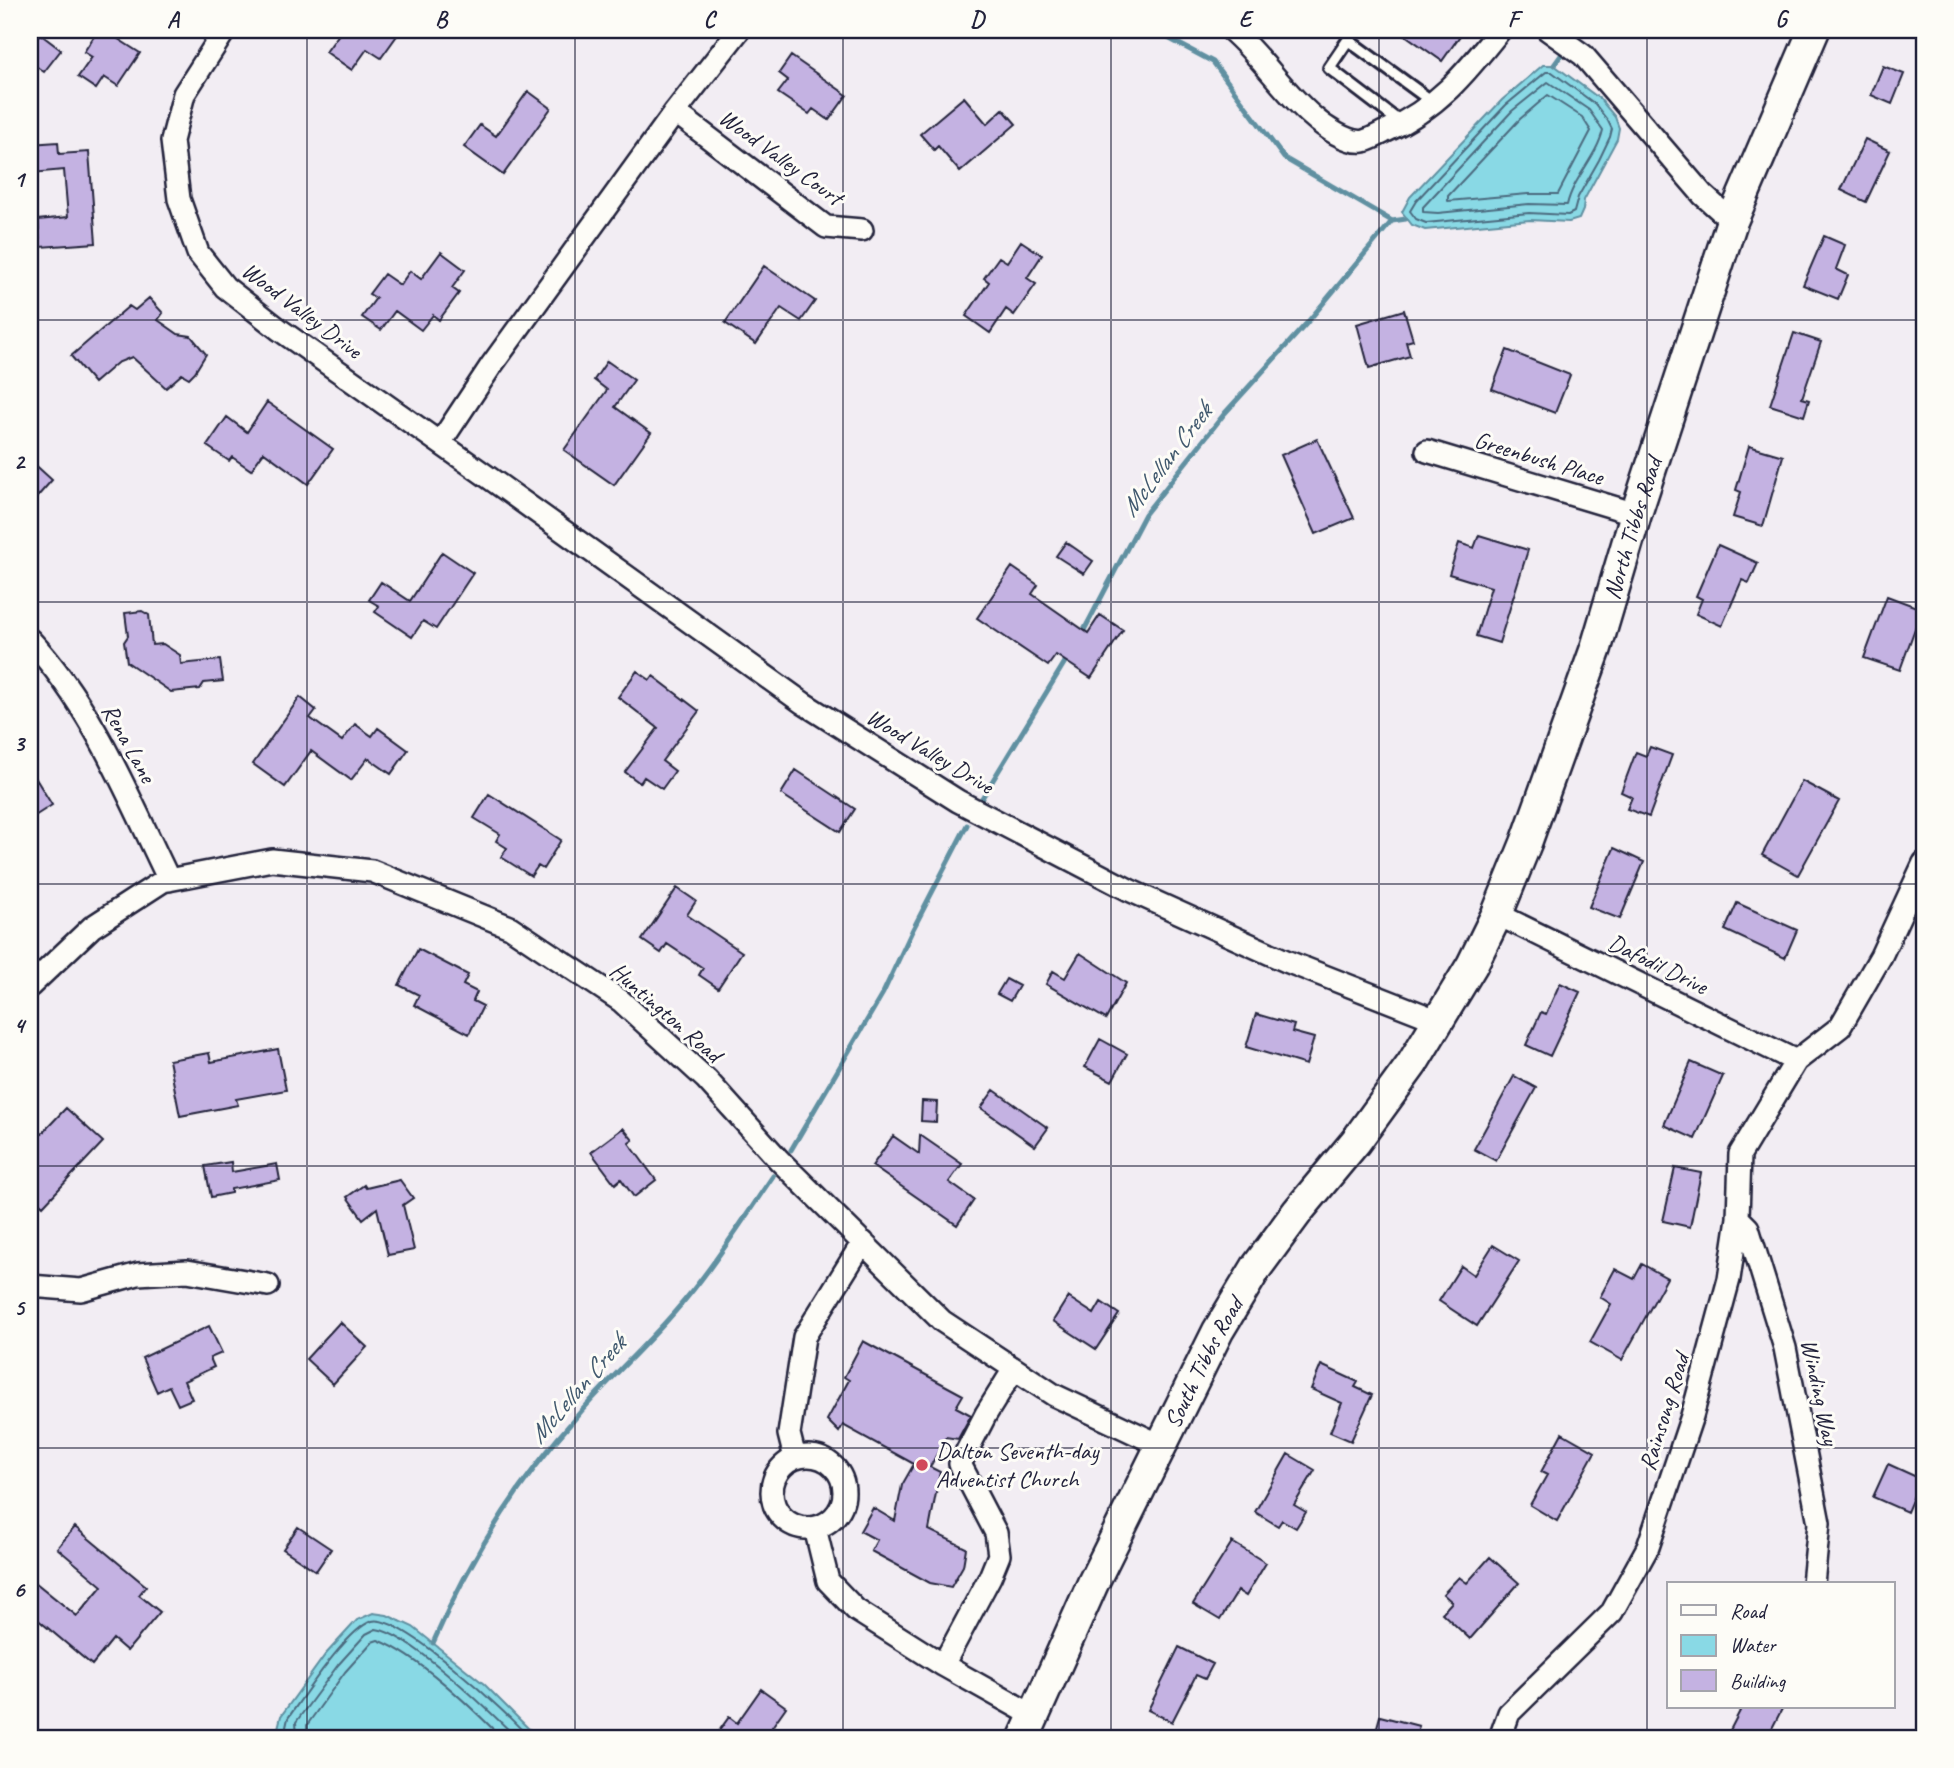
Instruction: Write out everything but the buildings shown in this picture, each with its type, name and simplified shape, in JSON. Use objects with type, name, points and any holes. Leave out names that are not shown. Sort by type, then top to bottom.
[{"type":"street","name":"Wood Valley Drive","points":[[225,30],[184,94],[172,141],[179,199],[198,253],[225,287],[280,330],[803,703],[958,801],[1141,895],[1286,961],[1439,1021]]},
{"type":"street","points":[[440,443],[491,366],[739,30]]},
{"type":"street","points":[[1231,30],[1248,45],[1312,117],[1344,137],[1363,141],[1402,124],[1434,103],[1466,73],[1500,30]]},
{"type":"street","points":[[1548,30],[1583,55],[1703,195],[1732,221]]},
{"type":"street","name":"North Tibbs Road","points":[[1439,1021],[1472,965],[1497,914],[1526,843],[1596,649],[1636,514],[1732,221],[1814,30]]},
{"type":"street","name":"Wood Valley Court","points":[[676,112],[826,227],[862,230]]},
{"type":"street","name":"Greenbush Place","points":[[1427,451],[1636,514]]},
{"type":"street","name":"Rena Lane","points":[[30,640],[49,660],[100,740],[169,880]]},
{"type":"street","name":"Huntington Road","points":[[30,986],[92,928],[163,881],[272,860],[372,871],[510,927],[630,1010],[706,1079],[779,1160],[942,1321],[1054,1395],[1160,1445]]},
{"type":"street","points":[[1796,1061],[1840,1027],[1881,956],[1924,863]]},
{"type":"street","name":"Dafodil Drive","points":[[1497,914],[1796,1061]]},
{"type":"street","name":"South Tibbs Road","points":[[1029,1727],[1093,1583],[1218,1331],[1256,1268],[1298,1211],[1356,1141],[1412,1064],[1439,1021]]},
{"type":"street","name":"Rainsong Road","points":[[1500,1738],[1509,1713],[1612,1612],[1648,1547],[1692,1416],[1729,1279],[1738,1218],[1741,1154],[1796,1061]]},
{"type":"street","name":"Winding Way","points":[[1738,1218],[1748,1228],[1785,1348],[1819,1523],[1813,1582]]},
{"type":"street","points":[[795,1458],[789,1434],[804,1336],[863,1242]]},
{"type":"street","points":[[30,1286],[81,1290],[138,1274],[187,1271],[268,1285]]},
{"type":"street","points":[[943,1665],[999,1555],[996,1533],[960,1464],[986,1414],[1014,1369]]},
{"type":"street","points":[[807,1455],[818,1457],[830,1462],[838,1471],[845,1494],[842,1506],[826,1524],[815,1528],[791,1525],[781,1518],[775,1507],[771,1496],[776,1473],[784,1464],[795,1458],[807,1455]]},
{"type":"street","points":[[815,1528],[828,1581],[856,1610],[943,1665],[1029,1727]]},
{"type":"lane","points":[[1402,124],[1329,68],[1348,40],[1434,103]]},
{"type":"water","points":[[1543,65],[1554,65],[1600,99],[1615,117],[1619,128],[1617,139],[1584,200],[1579,219],[1569,222],[1530,220],[1425,230],[1412,225],[1402,212],[1410,197],[1502,100]]},
{"type":"water","points":[[373,1613],[387,1615],[413,1627],[484,1684],[538,1738],[282,1738],[278,1728],[281,1716],[325,1655],[357,1620]]},
{"type":"waterway","points":[[1153,30],[1213,62],[1284,158],[1392,221]]},
{"type":"waterway","name":"McLellan Creek","points":[[1573,40],[1580,30]]},
{"type":"waterway","name":"McLellan Creek","points":[[1554,65],[1567,47]]},
{"type":"waterway","name":"McLellan Creek","points":[[1082,634],[1145,514],[1225,413],[1306,324],[1392,221],[1406,219]]},
{"type":"waterway","name":"McLellan Creek","points":[[982,798],[1068,657]]},
{"type":"waterway","name":"McLellan Creek","points":[[791,1150],[883,993],[967,825]]},
{"type":"waterway","name":"McLellan Creek","points":[[433,1643],[462,1582],[515,1495],[578,1415],[686,1299],[773,1176]]},
{"type":"place","name":"Dalton Seventh-day Adventist Church","points":[[922,1465]]}]
